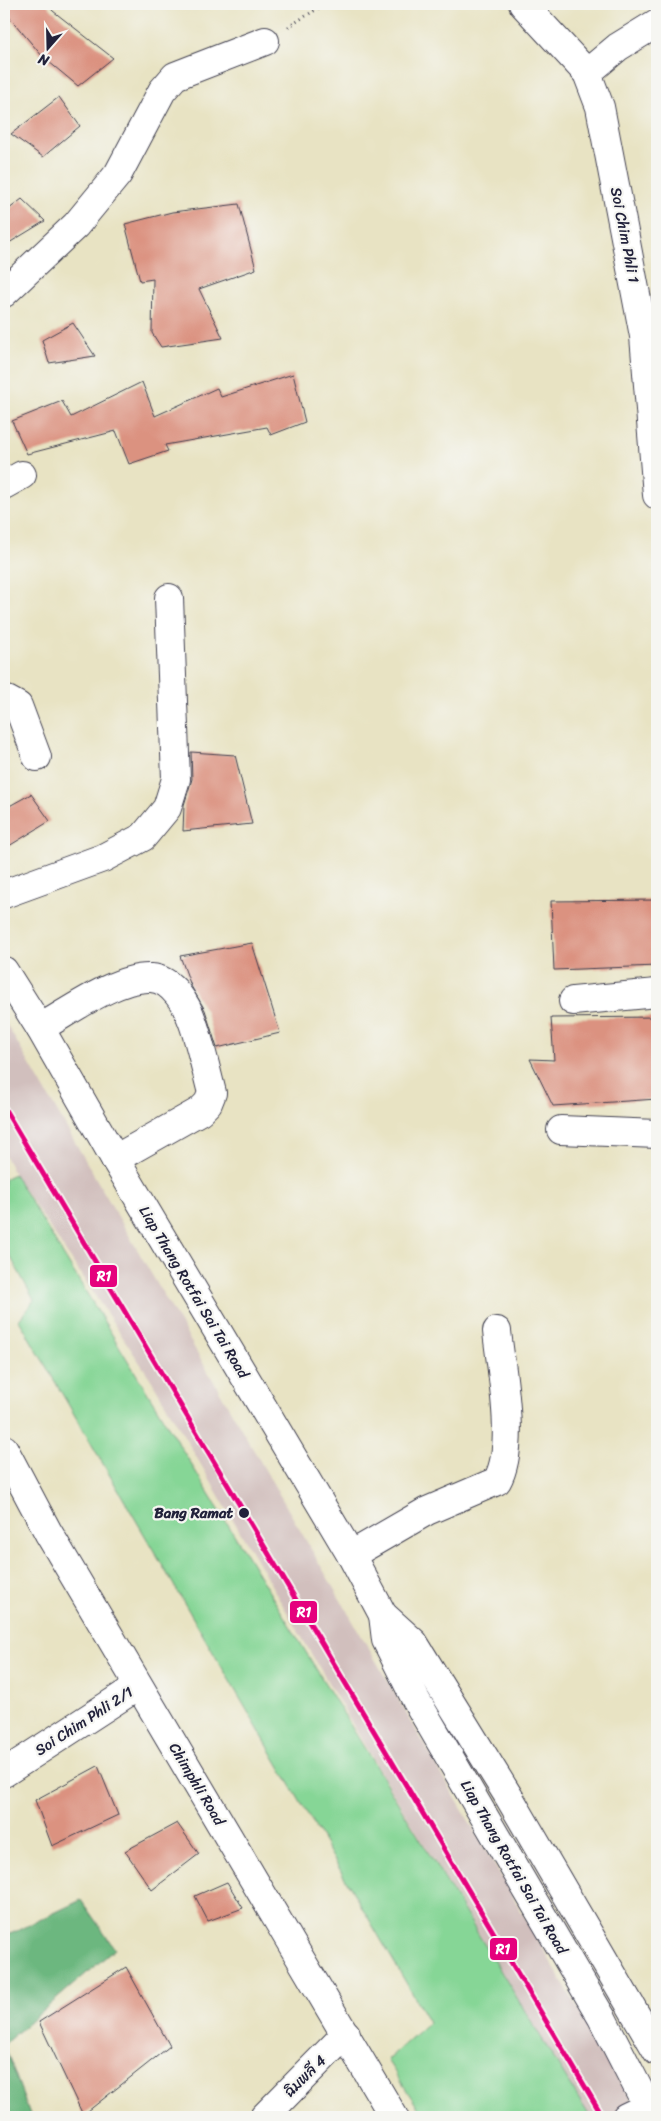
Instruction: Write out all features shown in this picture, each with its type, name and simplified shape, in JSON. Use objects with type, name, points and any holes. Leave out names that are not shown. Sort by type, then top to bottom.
[{"type":"street","name":"Soi Chim Phli 1","points":[[523,4],[588,74],[600,107],[651,336],[657,495]]},
{"type":"street","points":[[588,74],[618,47],[657,23]]},
{"type":"street","points":[[4,293],[76,224],[118,174],[162,91],[175,76],[265,42]]},
{"type":"street","points":[[4,894],[103,858],[142,837],[167,808],[176,779],[169,598]]},
{"type":"street","points":[[4,700],[18,706],[37,757]]},
{"type":"street","name":"Liap Thang Rotfai Sai Tai Road","points":[[4,971],[40,1028],[115,1160],[351,1555],[383,1615],[414,1643],[509,1798],[657,2051]]},
{"type":"street","points":[[40,1028],[94,997],[125,982],[151,978],[164,981],[175,990],[192,1021],[212,1093],[208,1103],[200,1111],[115,1160]]},
{"type":"street","points":[[573,1001],[657,993]]},
{"type":"street","points":[[560,1130],[657,1134]]},
{"type":"street","points":[[351,1555],[427,1511],[497,1481],[506,1456],[506,1419],[497,1331]]},
{"type":"street","name":"Chimphli Road","points":[[4,1449],[48,1532],[394,2117]]},
{"type":"street","name":"Liap Thang Rotfai Sai Tai Road","points":[[383,1615],[386,1640],[416,1700],[602,2018],[646,2111]]},
{"type":"street","name":"Soi Chim Phli 2/1","points":[[4,1773],[138,1686]]},
{"type":"street","name":"ฉิมพลี 4","points":[[264,2117],[346,2034]]},
{"type":"path","points":[[265,42],[325,4]]},
{"type":"shaded area","points":[[4,1020],[642,2117],[590,2117],[381,1773],[152,1381],[14,1174],[4,1154]]},
{"type":"green space","points":[[14,1174],[589,2115],[584,2117],[424,2117],[387,2060],[429,2022],[19,1320],[34,1300],[4,1245],[4,1179]]},
{"type":"green space","points":[[81,1900],[115,1949],[4,2044],[4,1937]]},
{"type":"green space","points":[[4,2044],[31,2117],[4,2117]]},
{"type":"building","points":[[4,4],[47,4],[53,11],[113,58],[78,86],[43,57],[4,11]]},
{"type":"building","points":[[59,97],[80,126],[43,157],[11,134]]},
{"type":"building","points":[[22,199],[45,221],[4,246],[4,213]]},
{"type":"building","points":[[239,204],[256,269],[199,289],[223,338],[161,347],[152,333],[153,279],[140,281],[125,224],[172,212]]},
{"type":"building","points":[[73,323],[95,356],[49,363],[42,340]]},
{"type":"building","points":[[293,374],[305,422],[271,435],[267,427],[165,445],[168,451],[129,464],[116,431],[27,454],[12,421],[62,401],[71,417],[142,382],[155,416],[217,388],[221,397]]},
{"type":"building","points":[[191,752],[235,755],[252,824],[183,831],[184,805],[192,779]]},
{"type":"building","points":[[31,794],[50,821],[4,849],[4,809]]},
{"type":"building","points":[[657,900],[657,966],[554,970],[551,901]]},
{"type":"building","points":[[252,943],[280,1033],[217,1048],[205,1010],[191,986],[180,956]]},
{"type":"building","points":[[657,1017],[657,1099],[553,1106],[530,1059],[554,1060],[551,1018]]},
{"type":"building","points":[[98,1766],[118,1815],[52,1846],[35,1800]]},
{"type":"building","points":[[177,1823],[199,1854],[152,1890],[125,1851]]},
{"type":"building","points":[[227,1882],[243,1908],[208,1921],[195,1896]]},
{"type":"building","points":[[126,1967],[170,2046],[83,2115],[39,2022]]},
{"type":"transit line","name":"R1","points":[[4,1108],[603,2117]]},
{"type":"place","name":"Bang Ramat","points":[[244,1513]]}]
